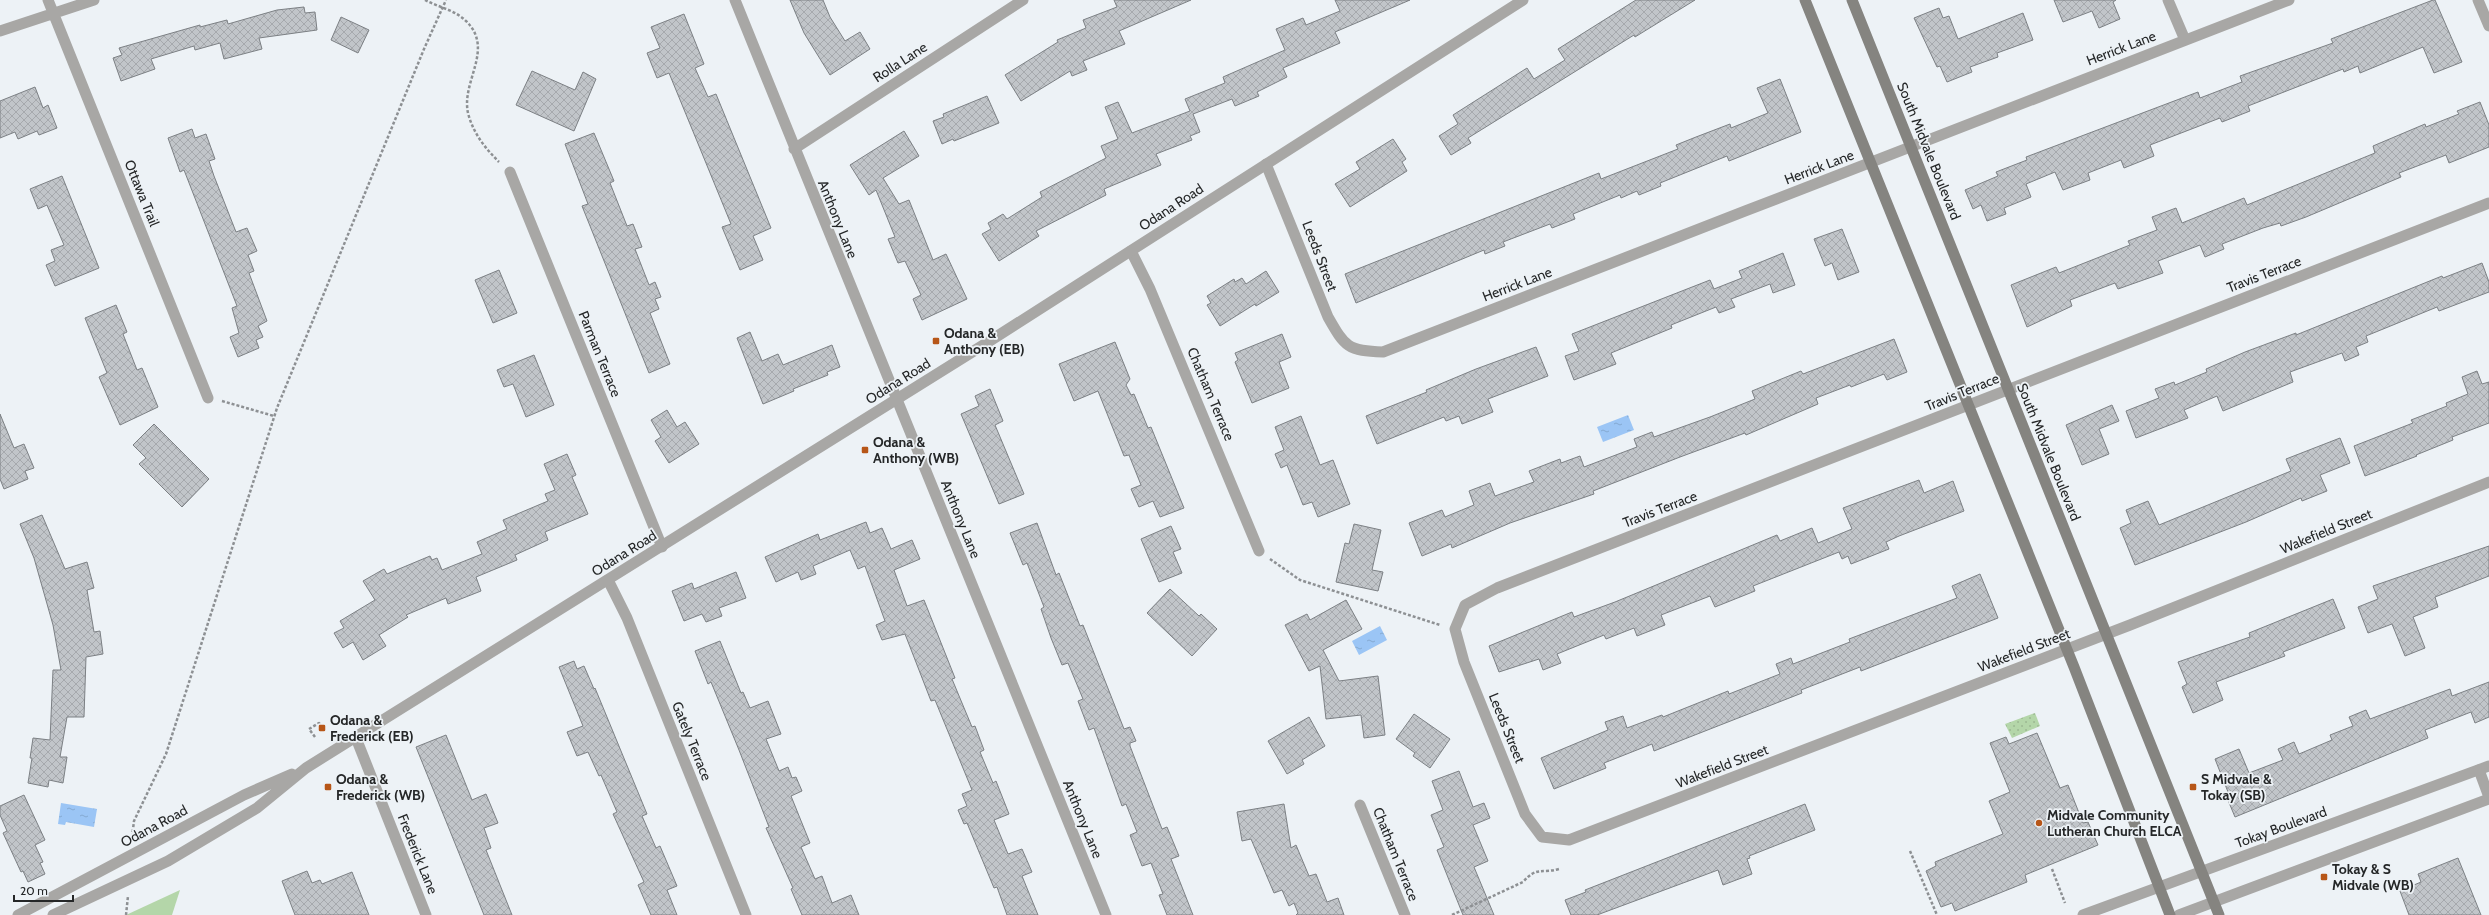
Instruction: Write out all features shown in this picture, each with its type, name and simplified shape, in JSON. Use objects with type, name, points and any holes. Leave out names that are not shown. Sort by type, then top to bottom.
[{"type":"main road","points":[[1805,0],[1969,405],[2170,915]]},
{"type":"main road","name":"South Midvale Boulevard","points":[[1852,0],[1912,146],[2007,390],[2219,915]]},
{"type":"street","name":"Ottawa Trail","points":[[48,0],[208,398]]},
{"type":"street","points":[[0,31],[94,0]]},
{"type":"street","name":"Anthony Lane","points":[[735,0],[794,149],[1106,915]]},
{"type":"street","name":"Rolla Lane","points":[[794,149],[1023,0]]},
{"type":"street","name":"Odana Road","points":[[18,915],[244,795],[306,768],[356,738],[1131,251],[1523,0]]},
{"type":"street","points":[[2168,0],[2185,40]]},
{"type":"street","name":"Herrick Lane","points":[[1357,351],[1383,352],[2011,106],[2289,0]]},
{"type":"street","points":[[2478,0],[2489,26]]},
{"type":"street","name":"Leeds Street","points":[[1266,164],[1328,317],[1340,338],[1357,351]]},
{"type":"street","name":"Parman Terrace","points":[[510,172],[662,547]]},
{"type":"street","name":"Travis Terrace","points":[[1469,603],[1497,588],[2489,203]]},
{"type":"street","name":"Chatham Terrace","points":[[1131,251],[1150,289],[1259,552]]},
{"type":"street","name":"Wakefield Street","points":[[1569,840],[2106,634],[2489,482]]},
{"type":"street","name":"Gately Terrace","points":[[608,580],[626,618],[746,915]]},
{"type":"street","name":"Leeds Street","points":[[1469,603],[1465,605],[1455,629],[1464,662],[1525,814],[1542,836],[1569,840]]},
{"type":"street","name":"Frederick Lane","points":[[356,738],[426,915]]},
{"type":"street","name":"Odana Road","points":[[53,915],[168,861],[257,808],[306,768]]},
{"type":"street","points":[[2179,915],[2489,798],[2484,768]]},
{"type":"street","name":"Tokay Boulevard","points":[[2083,915],[2202,873],[2484,768]]},
{"type":"street","name":"Chatham Terrace","points":[[1360,805],[1405,915]]},
{"type":"path","points":[[425,0],[443,6],[466,20],[478,36],[479,53],[469,90],[468,112],[474,130],[485,148],[510,172]]},
{"type":"path","points":[[130,855],[134,821],[166,754],[274,416],[446,0]]},
{"type":"path","points":[[208,398],[274,416]]},
{"type":"path","points":[[1259,552],[1300,580],[1440,625]]},
{"type":"path","points":[[315,737],[309,729],[319,723],[322,728]]},
{"type":"path","points":[[1910,850],[1937,915]]},
{"type":"path","points":[[1452,915],[1524,882],[1531,873],[1539,870],[1550,872],[1559,869]]},
{"type":"path","points":[[2052,869],[2065,903]]},
{"type":"green space","points":[[2035,713],[2040,726],[2012,738],[2005,724]]},
{"type":"green space","points":[[180,890],[172,915],[126,915]]},
{"type":"water","points":[[1628,415],[1634,430],[1603,442],[1597,427]]},
{"type":"water","points":[[1380,626],[1387,640],[1359,655],[1352,641]]},
{"type":"water","points":[[61,803],[97,809],[94,827],[66,822],[65,825],[58,824]]},
{"type":"building","points":[[790,0],[823,0],[830,17],[845,41],[860,32],[870,49],[830,75],[804,33]]},
{"type":"building","points":[[1114,0],[1191,0],[1119,31],[1125,44],[1083,61],[1087,70],[1072,76],[1070,71],[1021,101],[1005,75],[1058,42],[1057,40],[1086,28],[1083,20],[1117,7]]},
{"type":"building","points":[[1335,0],[1410,0],[1335,32],[1340,43],[1283,68],[1287,77],[1257,92],[1259,96],[1235,106],[1232,99],[1193,114],[1200,132],[1190,136],[1192,140],[1156,154],[1161,165],[1104,189],[1106,195],[1036,231],[1039,236],[999,261],[982,234],[991,229],[988,223],[1003,214],[1007,219],[1042,197],[1040,192],[1106,158],[1101,146],[1118,139],[1105,107],[1118,102],[1132,133],[1190,111],[1185,99],[1225,83],[1223,77],[1285,50],[1276,29],[1303,18],[1306,25],[1340,11]]},
{"type":"building","points":[[1636,0],[1695,0],[1635,37],[1634,35],[1468,138],[1471,143],[1451,155],[1439,136],[1458,124],[1453,115],[1527,68],[1534,79],[1565,60],[1558,49]]},
{"type":"building","points":[[2054,0],[2116,0],[2113,2],[2120,19],[2099,28],[2092,11],[2063,22]]},
{"type":"building","points":[[2435,0],[2462,62],[2434,73],[2423,47],[2360,73],[2358,66],[2344,72],[2343,69],[2248,106],[2250,111],[2222,122],[2220,118],[2150,145],[2154,156],[2124,168],[2121,160],[2088,173],[2090,180],[2063,190],[2055,172],[2026,184],[2031,197],[2004,208],[2006,214],[1987,221],[1981,205],[1973,209],[1965,190],[1998,176],[1996,172],[2027,160],[2026,157],[2198,92],[2200,98],[2242,82],[2240,76],[2333,43],[2331,39]]},
{"type":"building","points":[[304,7],[305,13],[315,12],[317,30],[259,38],[262,49],[224,59],[220,43],[195,50],[194,46],[151,59],[155,69],[121,81],[113,58],[122,55],[119,48],[200,25],[200,27],[227,20],[228,24],[277,10]]},
{"type":"building","points":[[1939,8],[1943,18],[1949,16],[1958,39],[2023,13],[2033,40],[1997,53],[1998,57],[1970,67],[1972,72],[1947,82],[1940,66],[1937,67],[1914,18]]},
{"type":"building","points":[[684,14],[704,64],[695,68],[708,97],[716,94],[771,228],[753,236],[763,260],[740,270],[722,227],[731,224],[669,73],[657,78],[647,53],[660,48],[651,27]]},
{"type":"building","points":[[341,17],[369,30],[358,53],[331,40]]},
{"type":"building","points":[[532,71],[575,90],[583,72],[596,79],[574,131],[516,105]]},
{"type":"building","points":[[1780,79],[1801,132],[1729,161],[1727,156],[1660,183],[1661,186],[1639,195],[1637,191],[1621,198],[1620,195],[1573,214],[1575,219],[1552,228],[1550,224],[1503,242],[1505,246],[1485,254],[1484,250],[1356,303],[1345,274],[1599,173],[1601,179],[1678,149],[1676,145],[1696,137],[1730,124],[1731,128],[1768,113],[1757,88]]},
{"type":"building","points":[[35,87],[43,108],[48,105],[57,128],[39,135],[37,131],[18,139],[15,132],[0,138],[0,101]]},
{"type":"building","points":[[987,96],[999,123],[954,141],[953,139],[942,144],[933,121],[944,117],[943,114]]},
{"type":"building","points":[[2480,102],[2489,125],[2489,147],[2449,163],[2446,155],[2399,173],[2401,177],[2306,217],[2281,226],[2280,223],[2263,228],[2222,244],[2224,249],[2205,257],[2200,245],[2158,261],[2163,273],[2118,289],[2115,283],[2070,300],[2072,306],[2027,327],[2011,285],[2056,267],[2059,273],[2130,245],[2128,241],[2157,230],[2152,217],[2176,208],[2182,223],[2244,198],[2247,205],[2375,153],[2373,146],[2425,124],[2426,127],[2459,114],[2457,111]]},
{"type":"building","points":[[192,129],[195,138],[206,134],[215,159],[209,161],[236,232],[247,228],[257,251],[248,255],[254,271],[249,273],[267,321],[258,326],[263,337],[256,340],[259,348],[238,357],[230,337],[239,333],[232,308],[237,306],[184,170],[180,172],[168,138]]},
{"type":"building","points":[[904,131],[919,156],[883,178],[899,204],[909,200],[933,260],[946,254],[967,299],[922,320],[913,299],[921,295],[905,261],[898,263],[888,239],[895,237],[876,190],[869,195],[850,165]]},
{"type":"building","points":[[594,133],[614,181],[610,183],[627,226],[633,224],[642,247],[635,249],[649,285],[655,282],[661,297],[655,299],[659,309],[650,313],[670,364],[649,373],[582,206],[588,204],[565,144]]},
{"type":"building","points":[[1393,139],[1406,159],[1402,162],[1407,171],[1350,207],[1335,184],[1360,169],[1356,162]]},
{"type":"building","points":[[62,176],[99,268],[55,286],[46,265],[55,261],[51,250],[64,245],[47,205],[38,209],[30,189]]},
{"type":"building","points":[[1842,229],[1859,272],[1838,280],[1832,263],[1825,266],[1814,239]]},
{"type":"building","points":[[1783,253],[1795,285],[1773,293],[1770,284],[1731,299],[1735,307],[1719,313],[1716,307],[1671,325],[1672,328],[1611,353],[1616,364],[1574,380],[1565,356],[1579,351],[1572,334],[1710,280],[1714,289],[1742,278],[1739,271]]},
{"type":"building","points":[[2482,263],[2489,282],[2489,292],[2439,311],[2437,307],[2366,336],[2368,342],[2356,347],[2359,355],[2345,361],[2342,353],[2290,372],[2293,382],[2223,411],[2217,396],[2184,410],[2188,418],[2136,438],[2126,411],[2159,398],[2155,389],[2174,382],[2175,385],[2207,372],[2206,369],[2245,352],[2296,333],[2296,335],[2442,276],[2443,278]]},
{"type":"building","points":[[499,270],[517,313],[493,323],[475,280]]},
{"type":"building","points":[[1266,271],[1279,292],[1256,306],[1255,304],[1220,326],[1207,305],[1211,303],[1207,296],[1234,279],[1235,282],[1242,278],[1246,284]]},
{"type":"building","points":[[116,305],[127,332],[123,334],[137,370],[142,368],[158,407],[120,425],[99,377],[107,373],[85,318]]},
{"type":"building","points":[[750,332],[762,361],[778,354],[783,365],[832,345],[840,367],[827,372],[828,375],[793,389],[794,391],[763,404],[737,338]]},
{"type":"building","points":[[1282,334],[1291,357],[1279,362],[1289,388],[1252,403],[1235,362],[1238,360],[1235,353]]},
{"type":"building","points":[[1894,339],[1907,372],[1887,380],[1884,374],[1851,387],[1850,385],[1816,398],[1818,404],[1746,435],[1745,433],[1680,457],[1593,491],[1594,494],[1510,523],[1452,548],[1451,544],[1422,556],[1409,523],[1442,510],[1445,517],[1474,505],[1469,491],[1490,483],[1495,496],[1534,482],[1529,471],[1560,459],[1561,463],[1580,456],[1584,467],[1637,447],[1634,439],[1652,432],[1654,437],[1710,417],[1755,399],[1752,391],[1801,371],[1803,374]]},
{"type":"building","points":[[1115,342],[1130,379],[1126,385],[1131,395],[1134,394],[1148,428],[1151,427],[1184,508],[1160,517],[1153,501],[1139,507],[1131,489],[1141,485],[1129,455],[1124,456],[1098,391],[1074,401],[1059,364]]},
{"type":"building","points":[[1536,347],[1548,376],[1488,399],[1493,412],[1462,424],[1459,416],[1446,421],[1444,417],[1377,444],[1366,416],[1427,392],[1426,390],[1476,369]]},
{"type":"building","points":[[534,355],[554,405],[526,417],[513,384],[504,387],[497,370]]},
{"type":"building","points":[[2477,371],[2482,384],[2489,382],[2489,423],[2452,437],[2453,440],[2416,455],[2417,456],[2365,476],[2354,446],[2413,423],[2411,420],[2447,406],[2446,403],[2468,394],[2462,377]]},
{"type":"building","points":[[990,389],[1003,421],[995,425],[1024,494],[999,504],[961,414],[979,406],[975,396]]},
{"type":"building","points":[[2112,405],[2119,421],[2099,429],[2109,454],[2082,465],[2066,425]]},
{"type":"building","points":[[667,410],[677,427],[685,422],[699,444],[669,463],[655,441],[661,437],[651,420]]},
{"type":"building","points":[[0,414],[14,448],[24,444],[34,468],[25,471],[28,479],[4,489],[0,479]]},
{"type":"building","points":[[1301,416],[1320,465],[1333,460],[1350,504],[1318,517],[1312,502],[1303,505],[1287,465],[1281,468],[1275,454],[1284,450],[1275,427]]},
{"type":"building","points":[[154,424],[209,479],[182,507],[139,464],[146,458],[133,445]]},
{"type":"building","points":[[2340,438],[2350,463],[2320,475],[2327,491],[2302,501],[2301,498],[2246,522],[2135,565],[2120,528],[2131,523],[2126,510],[2148,501],[2159,525],[2291,471],[2286,459]]},
{"type":"building","points":[[567,454],[576,475],[572,477],[588,514],[545,532],[548,540],[515,555],[517,560],[476,577],[481,591],[448,604],[446,598],[406,615],[408,617],[379,635],[386,646],[363,660],[353,642],[343,648],[334,633],[344,628],[340,621],[375,600],[363,581],[384,569],[387,574],[430,556],[432,560],[437,558],[442,570],[482,554],[477,542],[507,529],[503,520],[548,501],[545,494],[555,490],[544,464]]},
{"type":"building","points":[[1919,480],[1924,493],[1953,481],[1964,511],[1886,542],[1889,549],[1851,564],[1848,556],[1842,559],[1839,552],[1753,586],[1755,591],[1715,607],[1710,596],[1661,615],[1665,625],[1637,636],[1634,628],[1606,639],[1604,635],[1557,654],[1561,663],[1543,670],[1539,659],[1499,672],[1489,646],[1572,612],[1574,617],[1615,602],[1777,535],[1780,541],[1812,528],[1818,543],[1852,529],[1843,508]]},
{"type":"building","points":[[42,515],[65,569],[87,562],[94,588],[87,590],[94,632],[100,631],[103,654],[86,657],[84,717],[67,717],[60,757],[67,757],[63,783],[49,780],[48,787],[28,783],[32,758],[30,758],[33,738],[50,740],[53,670],[61,670],[53,625],[34,558],[20,524]]},
{"type":"building","points":[[866,522],[870,533],[882,528],[891,549],[912,540],[920,559],[894,570],[907,606],[924,600],[955,678],[952,679],[972,727],[975,726],[984,750],[980,752],[993,783],[996,781],[1009,814],[994,820],[1008,854],[1022,849],[1032,872],[1022,876],[1038,915],[1007,915],[997,887],[994,888],[967,823],[964,824],[958,810],[967,806],[962,794],[972,790],[935,700],[931,701],[905,634],[882,640],[876,625],[885,621],[865,566],[858,569],[850,550],[813,566],[816,574],[801,580],[798,572],[776,582],[765,557],[818,534],[820,540]]},
{"type":"building","points":[[1037,523],[1056,575],[1059,573],[1080,626],[1083,625],[1124,729],[1130,727],[1136,741],[1130,743],[1130,746],[1162,829],[1167,827],[1179,856],[1171,859],[1193,915],[1167,915],[1159,895],[1163,894],[1151,863],[1142,866],[1130,835],[1137,832],[1126,804],[1122,806],[1094,728],[1089,730],[1078,701],[1083,699],[1068,663],[1062,665],[1051,638],[1041,609],[1044,607],[1027,563],[1023,565],[1010,533]]},
{"type":"building","points":[[1354,524],[1381,530],[1372,570],[1383,572],[1378,591],[1336,582],[1345,543],[1349,544]]},
{"type":"building","points":[[1171,526],[1181,549],[1173,552],[1182,573],[1159,582],[1141,539]]},
{"type":"building","points":[[2489,546],[2489,576],[2435,597],[2438,607],[2413,617],[2425,648],[2405,656],[2392,624],[2368,633],[2358,607],[2378,599],[2373,586]]},
{"type":"building","points":[[736,572],[746,598],[719,608],[722,616],[706,622],[702,614],[684,621],[672,591],[692,583],[694,589]]},
{"type":"building","points":[[1980,574],[1998,618],[1861,671],[1860,667],[1801,690],[1802,693],[1654,751],[1652,744],[1604,763],[1606,768],[1554,789],[1541,758],[1608,730],[1605,722],[1623,716],[1627,728],[1662,715],[1663,717],[1728,691],[1729,694],[1780,674],[1776,664],[1791,658],[1793,664],[1850,642],[1849,639],[1957,598],[1952,586]]},
{"type":"building","points":[[1170,589],[1199,616],[1201,614],[1217,629],[1192,656],[1147,613]]},
{"type":"building","points":[[2333,599],[2345,628],[2283,652],[2285,656],[2216,682],[2223,700],[2193,713],[2182,687],[2187,684],[2178,662],[2250,637],[2249,633]]},
{"type":"building","points":[[1346,600],[1362,629],[1323,650],[1339,681],[1378,676],[1385,735],[1364,738],[1361,715],[1326,719],[1320,666],[1309,671],[1285,625],[1307,614],[1310,620]]},
{"type":"building","points":[[720,641],[741,693],[743,692],[750,708],[768,701],[781,734],[766,739],[779,771],[788,767],[792,778],[796,777],[802,791],[791,796],[810,843],[801,847],[815,879],[822,876],[832,903],[851,895],[859,915],[802,915],[791,889],[793,888],[766,828],[769,827],[739,750],[711,682],[708,684],[695,651]]},
{"type":"building","points":[[574,661],[577,669],[584,666],[594,689],[595,688],[647,814],[642,816],[656,848],[660,846],[677,886],[667,890],[677,915],[651,915],[638,885],[644,882],[613,814],[617,812],[601,775],[599,776],[588,752],[577,756],[567,732],[583,726],[559,667]]},
{"type":"building","points":[[2489,682],[2489,717],[2475,723],[2471,712],[2425,730],[2428,738],[2235,817],[2225,793],[2228,792],[2215,759],[2239,749],[2249,773],[2283,760],[2278,749],[2294,742],[2299,754],[2332,740],[2330,735],[2353,726],[2349,717],[2366,710],[2370,719],[2450,689],[2452,696]]},
{"type":"building","points":[[1414,714],[1450,739],[1430,768],[1413,756],[1415,753],[1396,739]]},
{"type":"building","points":[[1309,717],[1325,746],[1302,760],[1304,764],[1287,774],[1268,741]]},
{"type":"building","name":"Midvale Community Lutheran Church ELCA","points":[[2037,733],[2060,788],[2068,785],[2083,823],[2088,822],[2098,845],[2025,875],[2027,882],[1955,911],[1952,903],[1941,907],[1926,871],[1936,866],[1935,862],[2003,834],[1989,801],[2010,792],[1990,743],[2006,737],[2009,744]]},
{"type":"building","points":[[446,735],[472,800],[486,794],[498,823],[484,828],[491,848],[486,850],[512,915],[484,915],[416,747]]},
{"type":"building","points":[[1459,771],[1473,807],[1484,803],[1490,818],[1473,825],[1488,861],[1474,867],[1494,915],[1463,915],[1437,850],[1444,847],[1431,815],[1443,810],[1432,781]]},
{"type":"building","points":[[24,795],[45,840],[35,845],[43,862],[40,863],[45,874],[28,882],[23,871],[21,872],[3,833],[7,831],[0,815],[0,806]]},
{"type":"building","points":[[1284,804],[1291,848],[1296,845],[1309,876],[1316,874],[1327,902],[1338,898],[1344,915],[1296,915],[1298,913],[1294,903],[1289,906],[1282,890],[1274,893],[1251,839],[1242,841],[1237,812]]},
{"type":"building","points":[[1805,804],[1815,830],[1749,856],[1750,858],[1747,859],[1752,874],[1723,885],[1718,870],[1597,915],[1571,915],[1565,900],[1586,892],[1585,890]]},
{"type":"building","points":[[2458,858],[2481,915],[2409,915],[2400,891],[2421,882],[2418,874]]},
{"type":"building","points":[[307,871],[312,883],[320,880],[322,884],[352,872],[369,915],[295,915],[282,881]]},
{"type":"place","name":"Odana & Anthony (EB)","points":[[936,341]]},
{"type":"place","name":"Odana & Anthony (WB)","points":[[865,450]]},
{"type":"place","name":"Odana & Frederick (EB)","points":[[322,728]]},
{"type":"place","name":"Odana & Frederick (WB)","points":[[328,787]]},
{"type":"place","name":"S Midvale & Tokay (SB)","points":[[2193,787]]},
{"type":"place","name":"Midvale Community Lutheran Church ELCA","points":[[2039,823]]},
{"type":"place","name":"Tokay & S Midvale (WB)","points":[[2324,877]]}]
